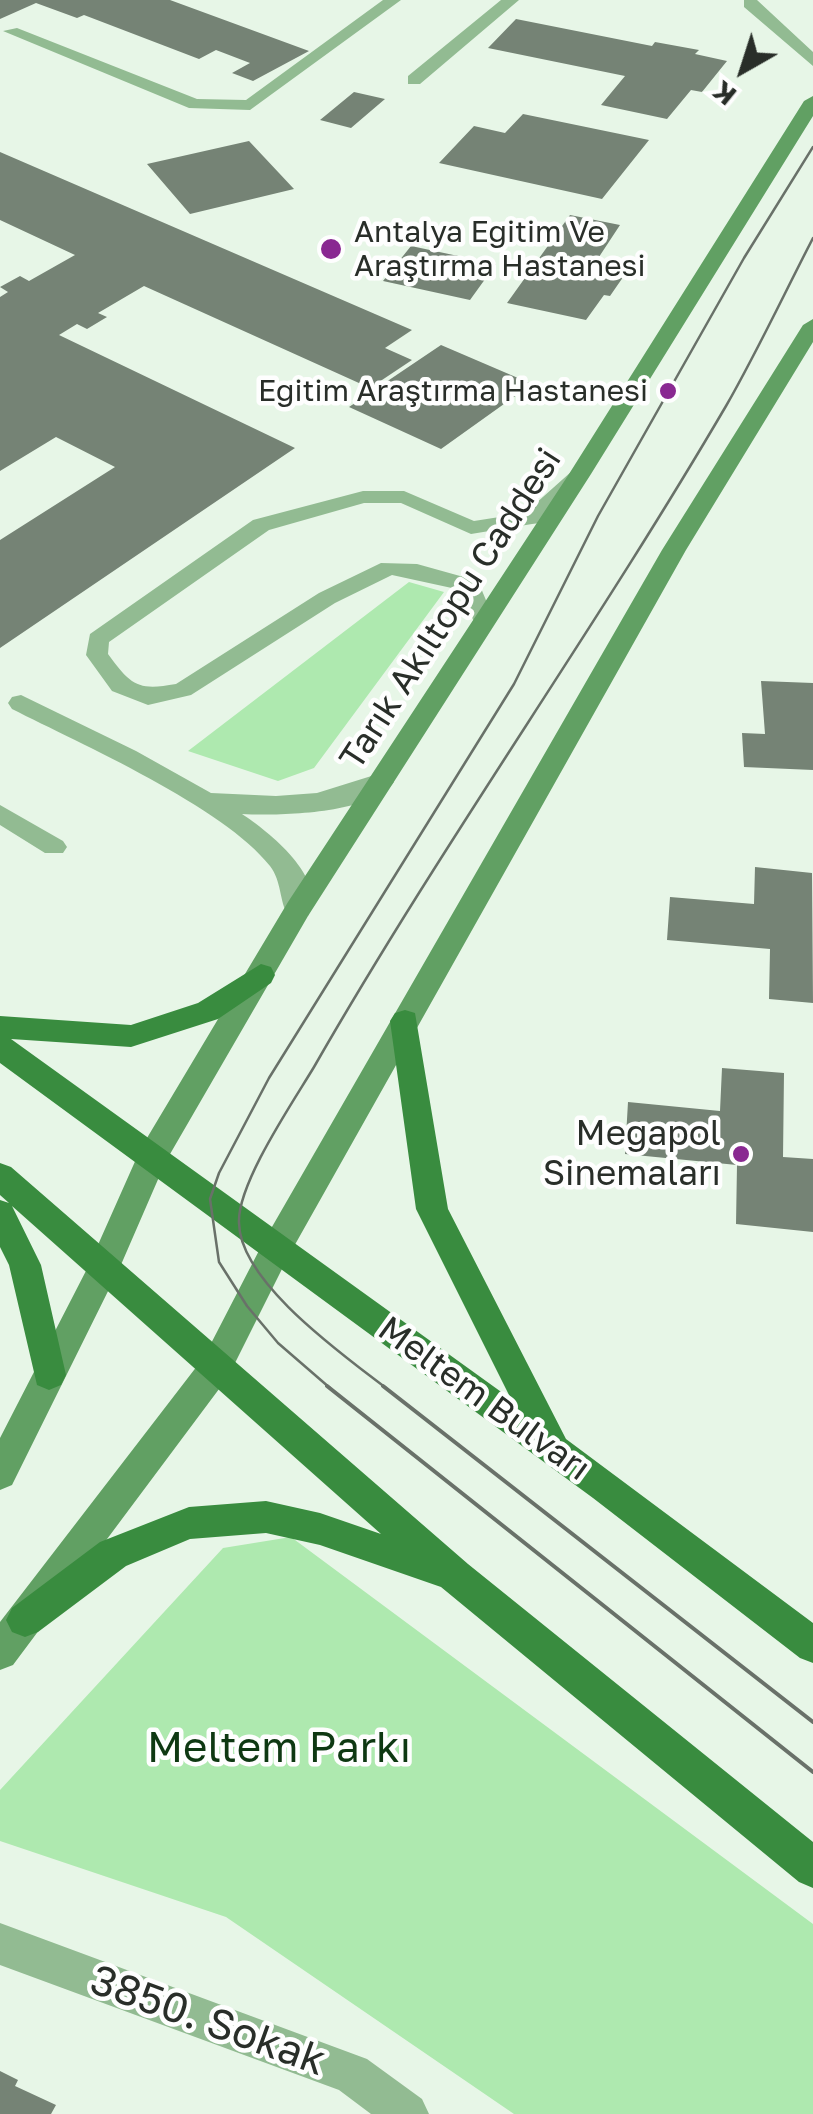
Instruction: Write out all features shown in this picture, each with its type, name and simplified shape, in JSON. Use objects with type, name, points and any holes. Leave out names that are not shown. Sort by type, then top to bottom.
[{"type":"main road","name":"Tarık Akıltopu Caddesi","points":[[0,1474],[104,1267],[152,1157],[298,909],[580,474],[813,101]]},
{"type":"main road","points":[[0,1652],[216,1366],[276,1248],[674,550],[813,325]]},
{"type":"main road","points":[[0,1027],[131,1036],[208,1011],[262,975]]},
{"type":"main road","points":[[405,1021],[432,1209],[555,1451]]},
{"type":"main road","name":"Meltem Bulvarı","points":[[0,1047],[555,1451],[813,1645]]},
{"type":"main road","points":[[0,1176],[456,1576],[813,1868]]},
{"type":"main road","points":[[0,1214],[25,1265],[50,1375]]},
{"type":"main road","points":[[25,1620],[114,1554],[189,1523],[266,1517],[320,1529],[456,1576]]},
{"type":"street","points":[[414,80],[511,0]]},
{"type":"street","points":[[750,1],[813,61]]},
{"type":"street","points":[[21,703],[209,802],[263,844],[292,876],[298,909]]},
{"type":"street","points":[[209,802],[294,806],[345,799],[381,782]]},
{"type":"street","name":"3850. Sokak","points":[[0,1944],[352,2074],[407,2114]]},
{"type":"lane","points":[[11,31],[195,104],[250,105],[392,0]]},
{"type":"lane","points":[[484,622],[470,586],[418,570],[389,568],[326,598],[183,690],[148,696],[120,686],[97,655],[98,639],[260,525],[364,497],[404,497],[471,528],[532,518],[580,474]]},
{"type":"lane","points":[[0,814],[54,848]]},
{"type":"green space","points":[[409,582],[444,592],[314,768],[278,781],[188,751]]},
{"type":"green space","name":"Meltem Parkı","points":[[291,1537],[813,1924],[813,2114],[514,2114],[226,1917],[0,1841],[0,1790],[223,1548]]},
{"type":"building","points":[[0,0],[170,0],[309,51],[253,81],[232,73],[250,63],[216,50],[199,59],[84,15],[77,18],[36,3],[0,19]]},
{"type":"building","points":[[516,19],[652,46],[655,42],[699,50],[695,54],[727,61],[702,92],[691,90],[667,119],[601,105],[625,76],[488,48]]},
{"type":"building","points":[[354,92],[385,99],[351,128],[320,120]]},
{"type":"building","points":[[523,114],[649,140],[602,199],[439,163],[474,126],[505,133]]},
{"type":"building","points":[[249,141],[294,189],[190,214],[147,164]]},
{"type":"building","points":[[0,152],[412,330],[385,348],[412,360],[370,388],[144,286],[98,313],[107,317],[87,329],[77,324],[59,335],[295,448],[0,648],[0,540],[115,467],[56,437],[0,471],[0,297],[8,292],[0,287],[20,276],[29,281],[75,255],[0,220]]},
{"type":"building","points":[[570,215],[620,225],[595,263],[628,270],[610,296],[604,295],[586,320],[507,303]]},
{"type":"building","points":[[411,246],[496,264],[470,300],[383,281]]},
{"type":"building","points":[[441,345],[532,384],[441,449],[349,407]]},
{"type":"building","points":[[761,681],[813,683],[813,770],[744,767],[742,733],[765,734]]},
{"type":"building","points":[[755,867],[812,873],[813,1003],[769,999],[770,949],[667,940],[670,897],[754,904]]},
{"type":"building","points":[[722,1068],[784,1073],[783,1157],[813,1159],[813,1232],[736,1224],[737,1165],[625,1154],[628,1102],[720,1111]]},
{"type":"building","points":[[0,2071],[18,2080],[15,2086],[56,2105],[51,2114],[0,2114]]},
{"type":"tram line","points":[[330,1388],[278,1343],[247,1306],[219,1262],[210,1199],[219,1173],[269,1078],[514,684],[598,516],[744,258],[813,147]]},
{"type":"tram line","points":[[386,1388],[296,1315],[256,1269],[244,1246],[239,1223],[247,1187],[363,983],[726,406],[813,238]]},
{"type":"tram line","points":[[327,1386],[813,1772]]},
{"type":"tram line","points":[[383,1386],[813,1722]]},
{"type":"place","name":"Antalya Eğitim Ve Araştırma Hastanesi","points":[[331,249]]},
{"type":"place","name":"Eğitim Araştırma Hastanesi","points":[[668,391]]},
{"type":"place","name":"Megapol Sinemaları","points":[[741,1154]]}]
